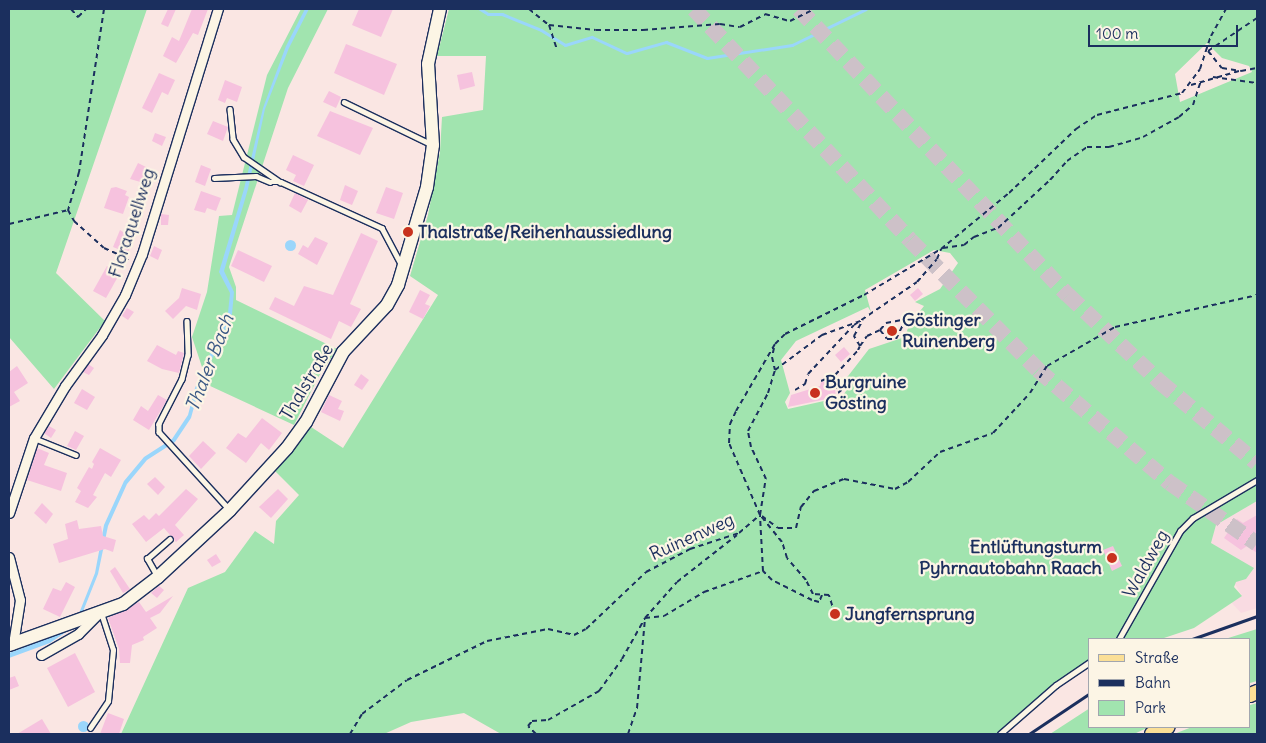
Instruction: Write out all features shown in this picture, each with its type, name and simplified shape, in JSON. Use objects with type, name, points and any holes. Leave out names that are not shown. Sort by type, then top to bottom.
[{"type":"main road","name":"Thalstraße","points":[[11,644],[123,604],[158,577],[230,510],[287,448],[306,422],[343,352],[386,305],[403,266],[426,187],[432,145],[428,64],[440,9]]},
{"type":"main road","points":[[1152,734],[1166,728]]},
{"type":"street","name":"Floraquellweg","points":[[9,513],[34,438],[64,386],[102,335],[138,264],[218,9]]},
{"type":"street","points":[[9,557],[20,600],[11,644]]},
{"type":"street","name":"Thalstraße","points":[[41,655],[78,634],[95,615]]},
{"type":"lane","points":[[344,102],[432,145]]},
{"type":"lane","points":[[230,109],[233,139],[246,159],[281,182],[382,228],[403,266]]},
{"type":"lane","points":[[263,179],[266,172]]},
{"type":"lane","points":[[214,178],[256,176],[281,182]]},
{"type":"lane","points":[[187,321],[188,355],[182,379],[159,424],[159,432],[230,510]]},
{"type":"lane","points":[[34,438],[76,455]]},
{"type":"lane","name":"Waldweg","points":[[1121,638],[1180,530],[1193,518],[1257,480]]},
{"type":"lane","points":[[158,577],[147,559],[170,539]]},
{"type":"lane","points":[[90,728],[108,701],[113,650],[95,615]]},
{"type":"lane","points":[[1000,734],[1056,685],[1088,663]]},
{"type":"path","points":[[71,9],[78,17],[86,9]]},
{"type":"path","points":[[104,9],[79,172],[68,210],[74,221],[104,248],[138,264]]},
{"type":"path","points":[[529,9],[549,24],[596,30],[643,30],[720,24],[740,27],[765,14],[790,21],[815,9]]},
{"type":"path","points":[[1189,86],[1208,51],[1211,36],[1226,9]]},
{"type":"path","points":[[1208,51],[1257,18]]},
{"type":"path","points":[[549,24],[557,50]]},
{"type":"path","points":[[1208,51],[1222,68],[1241,71]]},
{"type":"path","points":[[795,390],[805,384],[808,374],[817,364],[863,320],[917,282],[937,259],[941,249],[1009,193],[1076,129],[1097,115],[1174,96],[1189,86],[1211,77],[1257,68]]},
{"type":"path","points":[[1211,77],[1257,83]]},
{"type":"path","points":[[941,249],[964,245],[974,237],[998,228],[1050,180],[1067,161],[1086,147],[1109,147],[1142,137],[1179,118],[1193,105],[1201,81]]},
{"type":"path","points":[[9,224],[68,210]]},
{"type":"path","name":"Ruinenweg","points":[[350,734],[362,714],[407,680],[462,651],[487,641],[548,629],[574,635],[586,629],[646,572],[690,550],[739,533],[760,515],[729,443],[730,424],[775,344],[785,334],[864,295],[941,249]]},
{"type":"path","points":[[760,515],[778,528],[796,528],[800,507],[814,491],[844,479],[895,489],[908,482],[940,452],[994,433],[1030,393],[1047,366],[1115,327],[1257,295]]},
{"type":"path","points":[[880,330],[887,339],[896,340],[908,314]]},
{"type":"path","points":[[821,381],[835,375],[867,336],[880,330],[886,323],[906,319]]},
{"type":"path","points":[[860,346],[854,336],[863,320]]},
{"type":"path","points":[[775,370],[822,335],[863,320]]},
{"type":"path","points":[[775,344],[772,357],[775,370],[768,393],[748,431],[751,447],[766,479],[760,515],[763,571],[772,580],[812,600],[820,602],[822,594]]},
{"type":"path","points":[[835,375],[840,395],[846,386]]},
{"type":"path","points":[[760,515],[778,537],[787,558],[806,580],[813,594],[829,595],[835,614]]},
{"type":"path","points":[[536,734],[528,726],[532,721],[548,720],[598,691],[622,660],[645,618],[677,582],[739,533]]},
{"type":"path","points":[[645,618],[664,616],[704,592],[763,571]]},
{"type":"path","points":[[628,734],[637,708],[645,618]]},
{"type":"shaded area","points":[[1257,501],[1257,608],[1241,613],[1231,602],[1242,596],[1211,543],[1216,525]]},
{"type":"green space","points":[[9,9],[147,9],[56,273],[105,321],[54,389],[9,337]]},
{"type":"green space","points":[[301,9],[328,9],[288,88],[229,267],[236,287],[236,300],[337,349],[319,376],[294,425],[208,385],[192,337],[207,292],[219,216],[232,215],[267,75]]},
{"type":"green space","points":[[449,9],[1257,9],[1257,501],[1216,525],[1211,543],[1254,568],[1246,579],[1236,582],[1234,587],[1242,596],[1194,628],[1164,638],[1088,638],[1088,665],[996,734],[501,734],[464,713],[411,722],[384,734],[121,734],[188,588],[225,572],[255,531],[274,544],[276,521],[299,495],[275,471],[293,451],[308,425],[343,448],[438,295],[410,276],[428,215],[440,152],[442,117],[483,110],[486,56],[437,56]],"holes":[[[1207,43],[1222,58],[1249,66],[1252,72],[1180,102],[1175,74]],[[934,250],[950,253],[958,263],[940,289],[915,302],[924,306],[909,325],[905,337],[869,349],[845,380],[850,385],[842,397],[788,409],[785,402],[790,393],[781,360],[796,341],[868,307],[871,312],[865,290]]]},
{"type":"green space","points":[[1257,629],[1257,681],[1251,683],[1251,638],[1228,638]]},
{"type":"green space","points":[[1257,703],[1257,734],[1174,734],[1189,728],[1251,728],[1251,705]]},
{"type":"green space","points":[[1088,709],[1088,728],[1147,728],[1134,734],[1050,734]]},
{"type":"water","name":"Thaler Bach","points":[[305,9],[309,9],[289,48],[265,109],[248,189],[224,271],[234,292],[232,314],[199,389],[191,418],[175,442],[147,460],[127,484],[108,526],[98,574],[78,624],[50,643],[9,658],[9,653],[64,632],[76,621],[95,573],[104,525],[124,481],[144,457],[172,439],[188,415],[195,388],[228,313],[230,293],[219,272],[244,189],[263,108],[286,46]]},
{"type":"water","points":[[290,239],[296,245],[290,251],[284,245]]},
{"type":"water","points":[[83,720],[89,726],[83,732],[77,726]]},
{"type":"building","points":[[168,9],[176,9],[168,27],[161,24]]},
{"type":"building","points":[[192,9],[208,9],[198,35],[193,33],[176,63],[163,56],[172,37],[179,41]]},
{"type":"building","points":[[359,9],[393,9],[381,37],[352,25]]},
{"type":"building","points":[[346,44],[397,64],[384,95],[334,73]]},
{"type":"building","points":[[472,72],[475,86],[460,90],[457,75]]},
{"type":"building","points":[[159,73],[175,80],[168,95],[162,92],[152,113],[142,108]]},
{"type":"building","points":[[225,80],[242,87],[237,102],[227,98],[225,103],[218,100]]},
{"type":"building","points":[[329,91],[341,97],[336,108],[323,102]]},
{"type":"building","points":[[330,111],[373,128],[360,155],[317,136]]},
{"type":"building","points":[[213,121],[228,127],[223,141],[207,134]]},
{"type":"building","points":[[155,133],[166,137],[162,146],[152,141]]},
{"type":"building","points":[[293,155],[314,165],[304,186],[293,181],[296,175],[286,170]]},
{"type":"building","points":[[138,163],[150,169],[144,183],[130,179]]},
{"type":"building","points":[[201,165],[211,169],[205,186],[195,182]]},
{"type":"building","points":[[345,185],[358,191],[352,205],[340,200]]},
{"type":"building","points":[[116,187],[127,191],[125,195],[129,197],[123,214],[104,208],[111,188]]},
{"type":"building","points":[[386,187],[403,193],[394,219],[376,213]]},
{"type":"building","points":[[201,191],[221,198],[216,211],[207,208],[205,213],[194,210]]},
{"type":"building","points":[[295,193],[308,200],[301,213],[289,206]]},
{"type":"building","points":[[161,214],[169,215],[168,225],[161,225]]},
{"type":"building","points":[[120,230],[133,239],[128,253],[113,247]]},
{"type":"building","points":[[361,233],[378,241],[350,304],[361,309],[351,327],[339,321],[331,339],[269,309],[275,297],[294,306],[304,286],[333,295]]},
{"type":"building","points":[[315,237],[328,243],[317,265],[298,254],[303,245],[308,248]]},
{"type":"building","points":[[154,246],[162,250],[158,260],[150,256]]},
{"type":"building","points":[[238,250],[272,266],[264,282],[231,266]]},
{"type":"building","points":[[107,266],[120,273],[106,298],[93,291]]},
{"type":"building","points":[[182,288],[201,294],[197,310],[186,306],[173,319],[165,311],[179,298]]},
{"type":"building","points":[[918,288],[923,294],[915,301],[910,295]]},
{"type":"building","points":[[420,290],[430,295],[425,304],[430,306],[423,319],[409,312]]},
{"type":"building","points":[[127,308],[134,312],[128,320],[122,316]]},
{"type":"building","points":[[157,345],[176,355],[178,351],[184,353],[179,373],[162,369],[147,361]]},
{"type":"building","points":[[844,347],[850,354],[841,362],[835,355]]},
{"type":"building","points":[[88,364],[94,368],[89,375],[83,372]]},
{"type":"building","points":[[17,366],[28,383],[14,392],[20,401],[9,407],[9,372]]},
{"type":"building","points":[[361,374],[369,380],[362,390],[354,385]]},
{"type":"building","name":"Burgruine Gösting","points":[[834,380],[836,397],[788,407],[791,395],[820,386],[821,382]]},
{"type":"building","points":[[82,389],[95,397],[87,410],[74,403]]},
{"type":"building","points":[[158,395],[167,400],[149,430],[133,420],[141,406],[148,411]]},
{"type":"building","points":[[329,395],[342,401],[338,409],[344,411],[340,421],[321,412]]},
{"type":"building","points":[[262,418],[282,433],[269,450],[261,443],[246,463],[226,448],[238,433],[246,438]]},
{"type":"building","points":[[49,426],[56,430],[51,438],[44,433]]},
{"type":"building","points":[[75,431],[84,436],[76,450],[67,446]]},
{"type":"building","points":[[203,441],[216,453],[201,469],[189,456]]},
{"type":"building","points":[[37,448],[49,453],[44,465],[67,473],[61,491],[27,480]]},
{"type":"building","points":[[100,448],[121,460],[111,477],[105,473],[93,495],[97,497],[88,508],[75,502],[81,491],[77,488],[89,467],[92,469],[94,464],[92,462]]},
{"type":"building","points":[[155,477],[165,487],[158,495],[147,484]]},
{"type":"building","points":[[186,489],[198,499],[175,525],[184,535],[176,542],[164,528],[146,542],[132,524],[144,515],[149,520],[156,513],[159,516]]},
{"type":"building","points":[[278,489],[288,499],[271,518],[259,507]]},
{"type":"building","points":[[42,503],[53,514],[46,524],[34,513]]},
{"type":"building","points":[[1257,515],[1257,553],[1247,546],[1241,550],[1224,538],[1237,519],[1243,523]]},
{"type":"building","points":[[77,520],[79,529],[101,526],[103,536],[116,540],[113,552],[105,549],[59,563],[53,544],[68,539],[65,524]]},
{"type":"building","name":"Entlüftungsturm Pyhrnautobahn Raach","points":[[1113,546],[1122,566],[1112,571],[1103,550]]},
{"type":"building","points":[[216,554],[221,562],[212,567],[207,560]]},
{"type":"building","points":[[115,567],[130,589],[123,593],[110,571]]},
{"type":"building","points":[[66,582],[75,587],[60,617],[43,609],[53,588],[61,591]]},
{"type":"building","points":[[159,586],[164,590],[157,598],[151,593]]},
{"type":"building","points":[[173,596],[160,613],[150,618],[157,628],[143,637],[144,640],[132,645],[130,663],[120,663],[119,649],[108,618],[139,602],[146,612]]},
{"type":"building","points":[[75,653],[95,692],[68,707],[47,668]]},
{"type":"building","points":[[15,676],[19,686],[9,690],[9,678]]},
{"type":"building","points":[[108,713],[124,719],[119,734],[100,734]]},
{"type":"building","points":[[42,719],[51,734],[17,734]]},
{"type":"waterway","points":[[480,9],[488,14],[502,14],[541,30],[565,45],[592,37],[627,53],[666,42],[707,58],[792,45],[866,9]]},
{"type":"tunnel","points":[[694,9],[910,240],[1038,370],[1170,483],[1257,544]]},
{"type":"tunnel","points":[[799,9],[1068,295],[1160,382],[1257,463]]},
{"type":"railway","points":[[1195,638],[1257,616]]},
{"type":"railway","points":[[1029,734],[1088,694]]},
{"type":"place","name":"Thalstraße/Reihenhaussiedlung","points":[[408,232]]},
{"type":"place","name":"Göstinger Ruinenberg","points":[[892,331]]},
{"type":"place","name":"Burgruine Gösting","points":[[815,393]]},
{"type":"place","name":"Entlüftungsturm Pyhrnautobahn Raach","points":[[1112,558]]},
{"type":"place","name":"Jungfernsprung","points":[[835,614]]}]
